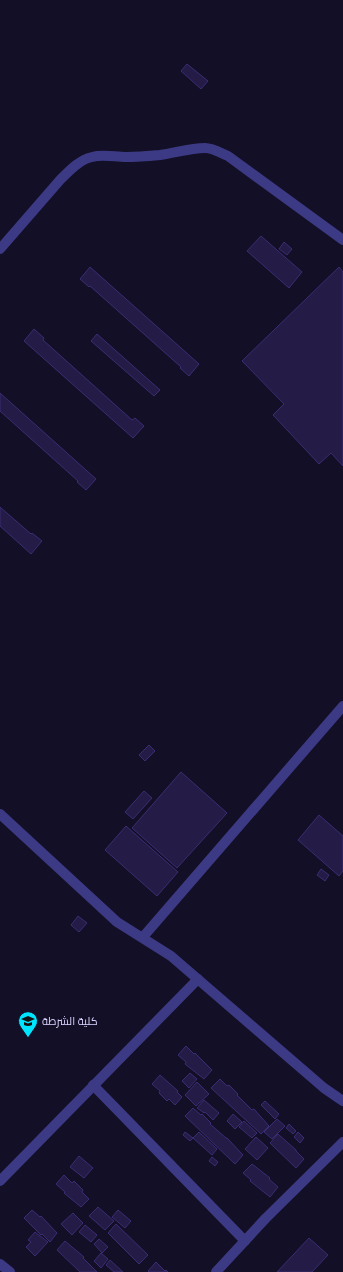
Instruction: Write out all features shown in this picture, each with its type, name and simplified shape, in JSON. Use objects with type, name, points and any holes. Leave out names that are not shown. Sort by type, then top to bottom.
[{"type":"street","points":[[0,249],[60,180],[82,161],[92,157],[101,156],[127,157],[160,155],[206,148],[218,151],[228,156],[343,240]]},
{"type":"street","points":[[143,937],[343,706]]},
{"type":"street","points":[[0,814],[71,881],[118,922],[171,956],[324,1088],[343,1101]]},
{"type":"street","points":[[0,1181],[198,979]]},
{"type":"street","points":[[93,1085],[245,1241]]},
{"type":"street","points":[[216,1272],[266,1218],[343,1142]]},
{"type":"street","points":[[0,1264],[10,1272]]},
{"type":"building","points":[[187,64],[208,81],[201,89],[181,71]]},
{"type":"building","points":[[261,236],[302,272],[289,288],[247,251]]},
{"type":"building","points":[[284,242],[292,249],[287,255],[279,249]]},
{"type":"building","points":[[90,267],[199,364],[189,376],[180,368],[181,367],[90,286],[89,287],[80,279]]},
{"type":"building","points":[[339,267],[343,272],[343,466],[331,453],[319,464],[273,415],[284,404],[242,361]]},
{"type":"building","points":[[34,329],[44,338],[43,340],[132,420],[135,418],[144,426],[133,438],[24,341]]},
{"type":"building","points":[[97,334],[160,390],[154,396],[91,341]]},
{"type":"building","points":[[0,393],[96,479],[86,490],[77,482],[78,481],[0,411]]},
{"type":"building","points":[[0,507],[31,534],[32,533],[42,541],[31,554],[0,526]]},
{"type":"building","points":[[149,745],[155,751],[145,761],[139,755]]},
{"type":"building","points":[[181,772],[227,813],[177,868],[132,828]]},
{"type":"building","points":[[144,791],[152,798],[133,819],[125,812]]},
{"type":"building","points":[[319,815],[343,836],[343,871],[339,876],[298,840]]},
{"type":"building","points":[[126,826],[178,872],[157,896],[105,850]]},
{"type":"building","points":[[321,869],[329,875],[325,881],[317,875]]},
{"type":"building","points":[[78,916],[87,923],[79,932],[71,925]]},
{"type":"building","points":[[186,1046],[212,1070],[204,1079],[185,1064],[186,1062],[178,1055]]},
{"type":"building","points":[[190,1073],[197,1079],[189,1088],[182,1081]]},
{"type":"building","points":[[160,1075],[178,1091],[177,1092],[182,1097],[175,1105],[169,1099],[167,1101],[159,1093],[160,1091],[152,1084]]},
{"type":"building","points":[[220,1079],[227,1086],[229,1085],[238,1094],[237,1095],[252,1110],[254,1109],[269,1126],[261,1134],[211,1088]]},
{"type":"building","points":[[197,1082],[209,1094],[196,1106],[185,1095]]},
{"type":"building","points":[[204,1100],[219,1113],[213,1120],[205,1112],[204,1113],[197,1108]]},
{"type":"building","points":[[265,1101],[279,1114],[275,1119],[261,1105]]},
{"type":"building","points":[[193,1108],[201,1115],[202,1114],[211,1123],[210,1124],[227,1138],[243,1155],[235,1164],[185,1116]]},
{"type":"building","points":[[233,1114],[242,1122],[235,1129],[227,1121]]},
{"type":"building","points":[[277,1119],[285,1126],[272,1139],[264,1132]]},
{"type":"building","points":[[244,1121],[257,1133],[252,1138],[239,1127]]},
{"type":"building","points":[[289,1124],[296,1131],[293,1134],[286,1128]]},
{"type":"building","points":[[185,1132],[193,1138],[190,1141],[183,1135]]},
{"type":"building","points":[[199,1132],[217,1149],[212,1155],[193,1138]]},
{"type":"building","points":[[298,1132],[304,1138],[300,1143],[294,1137]]},
{"type":"building","points":[[278,1134],[304,1159],[296,1168],[270,1143]]},
{"type":"building","points":[[256,1137],[268,1148],[257,1160],[245,1149]]},
{"type":"building","points":[[79,1156],[93,1168],[84,1178],[70,1167]]},
{"type":"building","points":[[212,1157],[218,1162],[215,1166],[209,1161]]},
{"type":"building","points":[[252,1164],[270,1178],[269,1179],[278,1187],[270,1197],[250,1181],[251,1180],[243,1173]]},
{"type":"building","points":[[64,1175],[72,1183],[74,1181],[89,1199],[81,1207],[64,1193],[65,1192],[56,1184]]},
{"type":"building","points":[[98,1207],[114,1221],[105,1230],[89,1216]]},
{"type":"building","points":[[32,1210],[40,1217],[41,1216],[57,1233],[50,1242],[24,1218]]},
{"type":"building","points":[[118,1210],[131,1221],[125,1228],[112,1217]]},
{"type":"building","points":[[73,1213],[83,1223],[72,1235],[61,1224]]},
{"type":"building","points":[[116,1224],[148,1255],[139,1264],[108,1233]]},
{"type":"building","points":[[85,1225],[97,1235],[91,1242],[79,1232]]},
{"type":"building","points":[[35,1232],[48,1242],[35,1256],[26,1247],[31,1242],[28,1240]]},
{"type":"building","points":[[309,1238],[328,1255],[312,1272],[277,1272]]},
{"type":"building","points":[[99,1239],[108,1247],[102,1253],[94,1244]]},
{"type":"building","points":[[65,1241],[84,1257],[83,1258],[97,1272],[80,1272],[57,1250]]},
{"type":"building","points":[[101,1253],[108,1259],[101,1268],[94,1261]]},
{"type":"building","points":[[110,1260],[123,1272],[114,1272],[106,1265]]},
{"type":"building","points":[[156,1262],[168,1272],[149,1272],[148,1271]]},
{"type":"place","name":"كلية الشرطة","points":[[28,1038]]}]
